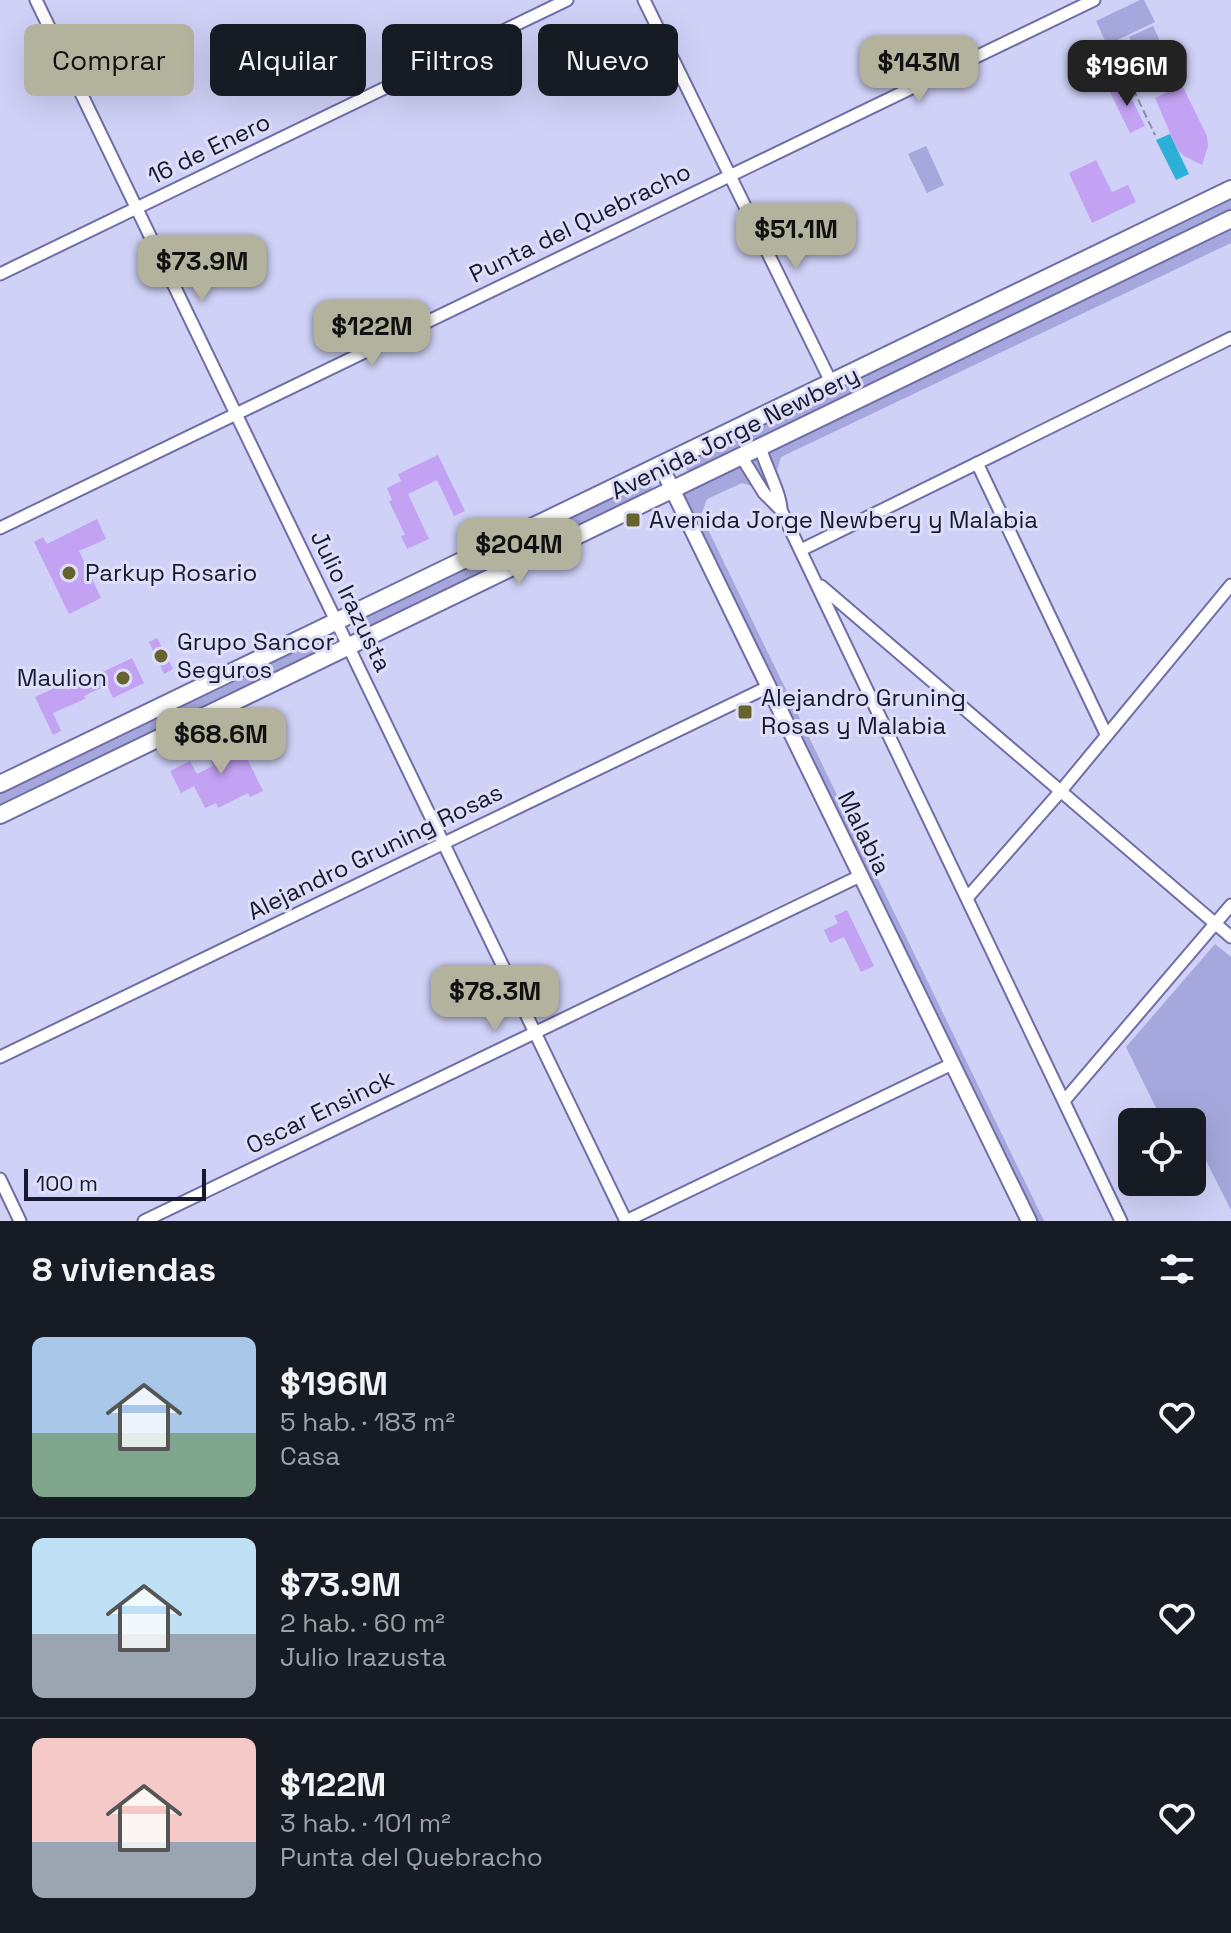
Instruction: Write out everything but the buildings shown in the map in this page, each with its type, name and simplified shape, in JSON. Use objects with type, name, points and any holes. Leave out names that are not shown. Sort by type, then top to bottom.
[{"type":"main road","name":"Avenida Jorge Newbery","points":[[0,784],[1231,189]]},
{"type":"main road","name":"Avenida Jorge Newbery","points":[[0,815],[1231,219]]},
{"type":"street","name":"Julio Irazusta","points":[[36,0],[626,1221]]},
{"type":"street","name":"16 de Enero","points":[[0,274],[567,0]]},
{"type":"street","points":[[644,0],[831,382]]},
{"type":"street","name":"Punta del Quebracho","points":[[0,528],[1094,0]]},
{"type":"street","points":[[801,550],[1231,338]]},
{"type":"street","points":[[760,447],[781,510]]},
{"type":"street","points":[[741,456],[764,493],[781,510],[801,550],[1121,1221]]},
{"type":"street","points":[[977,463],[1106,734]]},
{"type":"street","name":"Malabia","points":[[660,464],[1029,1221]]},
{"type":"street","points":[[816,582],[1231,937]]},
{"type":"street","points":[[967,898],[1060,792],[1231,585]]},
{"type":"street","name":"Alejandro Gruning Rosas","points":[[0,1057],[768,687]]},
{"type":"street","name":"Oscar Ensinck","points":[[144,1221],[860,876]]},
{"type":"street","points":[[1064,1101],[1231,905]]},
{"type":"street","points":[[626,1221],[952,1064]]},
{"type":"street","points":[[0,1179],[20,1221]]},
{"type":"path","points":[[1103,52],[1126,74],[1155,135]]},
{"type":"shaded area","points":[[1144,0],[1155,22],[1107,45],[1096,21]]},
{"type":"shaded area","points":[[1153,26],[1175,73],[1152,84],[1129,37]]},
{"type":"shaded area","points":[[1170,134],[1189,174],[1176,180],[1156,140]]},
{"type":"shaded area","points":[[926,146],[944,185],[927,193],[908,154]]},
{"type":"shaded area","points":[[1231,196],[1231,211],[695,471],[685,468],[685,462]]},
{"type":"shaded area","points":[[1231,219],[1231,243],[781,457],[775,477],[761,481],[755,487],[742,483],[707,499],[701,515],[1044,1221],[1029,1221],[672,489]]},
{"type":"shaded area","points":[[650,480],[652,488],[646,493],[356,634],[351,624],[354,620],[642,481]]},
{"type":"shaded area","points":[[318,639],[323,646],[321,652],[0,807],[0,791]]},
{"type":"shaded area","points":[[1215,944],[1231,957],[1231,1210],[1206,1161],[1206,1108],[1156,1108],[1126,1047]]},
{"type":"place","name":"Avenida Jorge Newbery y Malabia","points":[[633,520]]},
{"type":"place","name":"Parkup Rosario","points":[[69,573]]},
{"type":"place","name":"Grupo Sancor Seguros","points":[[161,656]]},
{"type":"place","name":"Maulion","points":[[123,678]]},
{"type":"place","name":"Alejandro Gruning Rosas y Malabia","points":[[745,712]]}]
